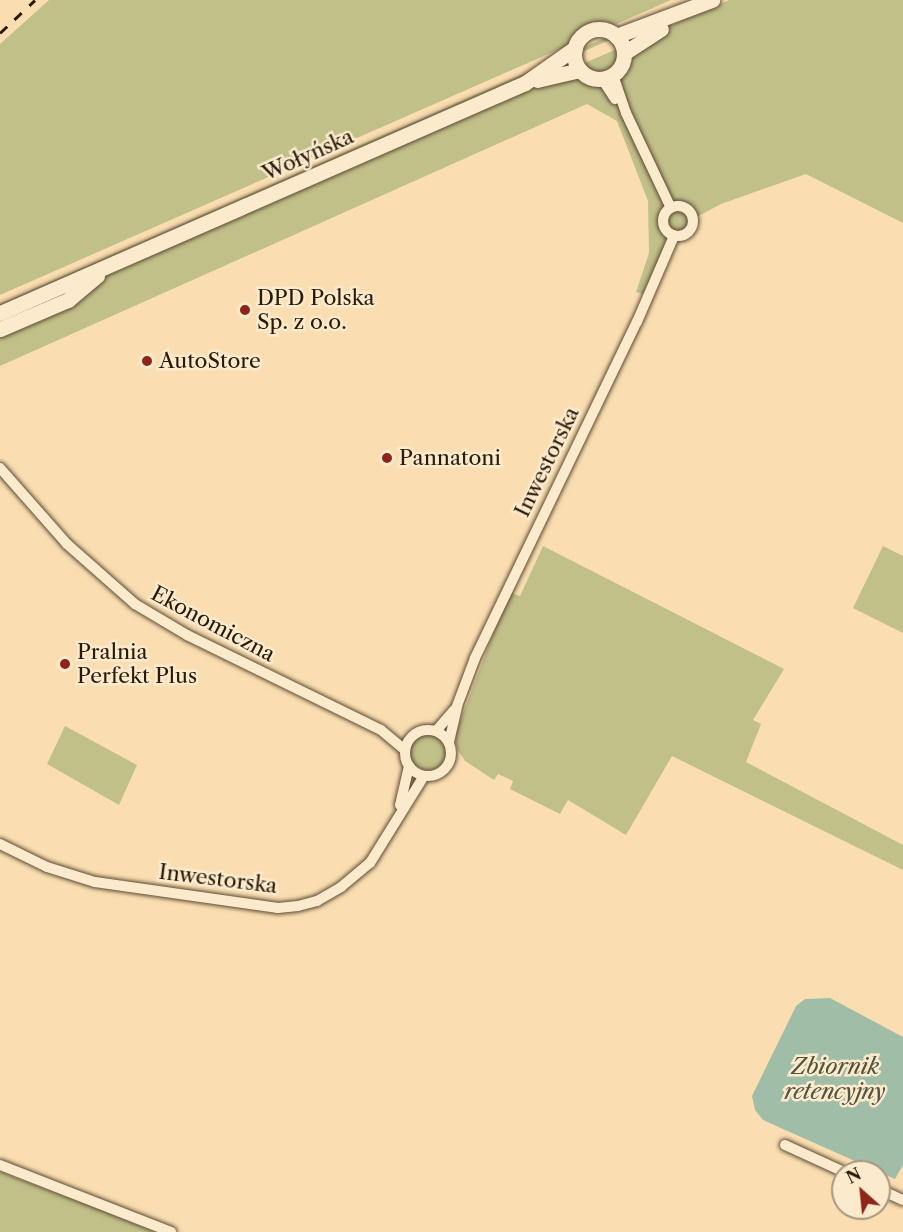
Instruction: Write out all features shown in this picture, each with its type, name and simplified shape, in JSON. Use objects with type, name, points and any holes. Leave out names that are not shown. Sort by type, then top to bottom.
[{"type":"main road","points":[[682,13],[624,53],[608,77],[580,70],[575,48],[584,34],[595,30],[616,36],[712,0]]},
{"type":"main road","points":[[616,36],[624,53]]},
{"type":"main road","name":"Wołyńska","points":[[0,313],[525,82],[575,48]]},
{"type":"main road","name":"Wołyńska","points":[[525,82],[580,70]]},
{"type":"main road","name":"Wołyńska","points":[[0,329],[68,300],[109,266]]},
{"type":"street","points":[[608,77],[671,208]]},
{"type":"street","points":[[671,208],[685,208],[693,218],[690,231],[674,236],[663,223],[671,208]]},
{"type":"street","name":"Inwestorska","points":[[449,742],[457,706],[506,588],[637,322],[674,236]]},
{"type":"street","name":"Ekonomiczna","points":[[0,468],[67,544],[135,604],[187,635],[381,730],[405,750]]},
{"type":"street","name":"Inwestorska","points":[[436,730],[457,706]]},
{"type":"street","name":"Ekonomiczna","points":[[381,730],[413,735]]},
{"type":"street","points":[[424,730],[436,730],[449,742],[452,754],[448,765],[439,774],[424,776],[409,766],[405,750],[413,735],[424,730]]},
{"type":"street","name":"Inwestorska","points":[[398,814],[409,766]]},
{"type":"street","name":"Inwestorska","points":[[0,844],[47,867],[95,882],[278,908],[295,907],[317,901],[357,875],[370,863],[398,814],[424,776]]},
{"type":"street","points":[[785,1145],[831,1166]]},
{"type":"street","points":[[0,1165],[171,1232]]},
{"type":"shaded area","points":[[49,0],[671,0],[0,295],[0,44]]},
{"type":"shaded area","points":[[729,0],[903,0],[903,223],[806,174],[721,204],[691,220],[662,255],[643,294],[636,292],[649,253],[648,201],[617,121],[587,104],[0,366],[0,333],[106,272]]},
{"type":"shaded area","points":[[616,33],[612,39],[0,308],[0,304]]},
{"type":"shaded area","points":[[543,546],[784,669],[753,720],[761,724],[746,762],[903,845],[903,870],[672,756],[626,835],[568,800],[560,814],[510,789],[513,781],[498,774],[494,780],[465,761],[457,749],[455,735],[509,592],[520,596]]},
{"type":"shaded area","points":[[883,546],[903,556],[903,633],[853,608]]},
{"type":"shaded area","points":[[65,726],[137,765],[119,805],[47,764]]},
{"type":"shaded area","points":[[428,734],[441,739],[446,752],[441,765],[428,770],[415,765],[410,752],[415,739]]},
{"type":"shaded area","points":[[0,1172],[88,1205],[155,1232],[0,1232]]},
{"type":"water","name":"Zbiornik retencyjny","points":[[830,998],[903,1037],[903,1165],[895,1179],[891,1177],[891,1160],[852,1160],[763,1120],[755,1110],[752,1096],[796,1006],[805,999]]},
{"type":"railway","points":[[0,33],[35,0]]},
{"type":"place","name":"DPD Polska Sp. z o.o.","points":[[245,310]]},
{"type":"place","name":"AutoStore","points":[[147,361]]},
{"type":"place","name":"Pannatoni","points":[[387,458]]},
{"type":"place","name":"Pralnia Perfekt Plus","points":[[65,664]]}]
